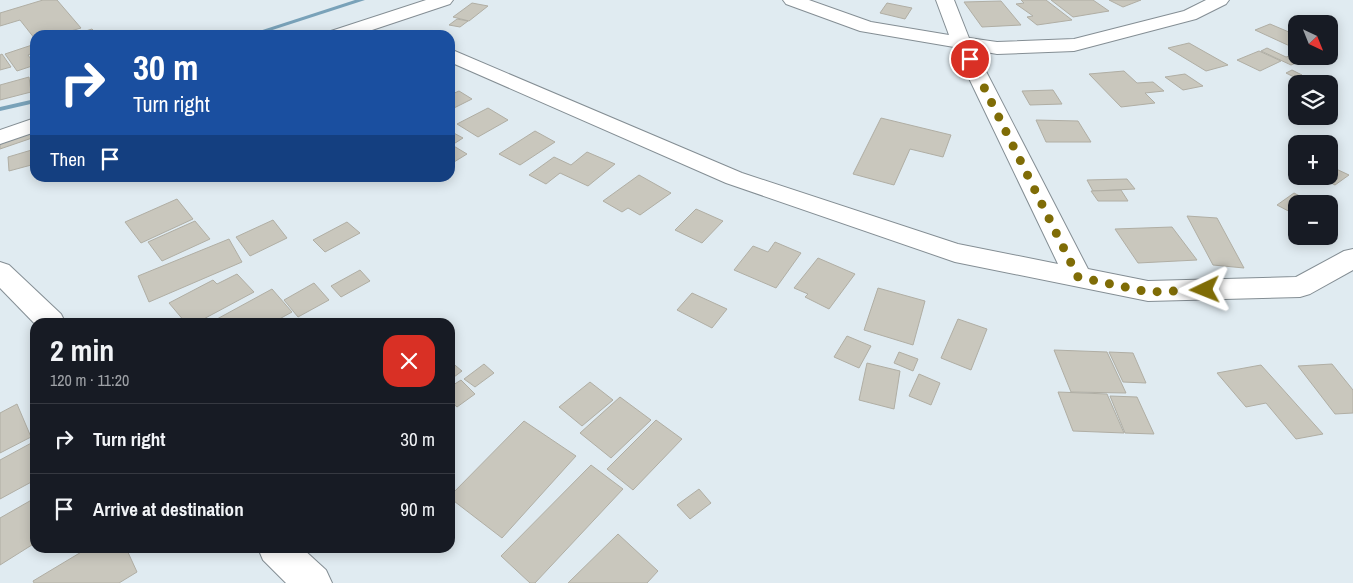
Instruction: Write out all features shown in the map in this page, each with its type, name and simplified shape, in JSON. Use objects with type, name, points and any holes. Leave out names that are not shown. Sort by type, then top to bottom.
[{"type":"street","points":[[354,30],[444,0]]},
{"type":"street","points":[[792,0],[867,27],[997,48],[1074,45],[1190,15],[1220,0]]},
{"type":"street","points":[[945,0],[962,43],[1078,277]]},
{"type":"street","points":[[376,23],[392,30]]},
{"type":"street","points":[[455,57],[734,178],[955,253],[1148,292],[1300,287],[1353,258]]},
{"type":"street","points":[[0,137],[30,128]]},
{"type":"street","points":[[0,272],[47,318]]},
{"type":"street","points":[[281,553],[313,583]]},
{"type":"building","points":[[43,0],[57,0],[81,28],[74,30],[30,30],[30,33],[20,20],[0,26],[0,13]]},
{"type":"building","points":[[1021,0],[1046,0],[1072,20],[1037,25],[1027,17],[1033,16],[1016,4],[1024,3]]},
{"type":"building","points":[[1051,0],[1093,0],[1109,11],[1073,17]]},
{"type":"building","points":[[1109,0],[1141,0],[1123,7]]},
{"type":"building","points":[[1001,1],[1021,25],[982,27],[964,2]]},
{"type":"building","points":[[472,3],[488,6],[469,21],[453,17]]},
{"type":"building","points":[[887,3],[912,8],[905,19],[880,13]]},
{"type":"building","points":[[457,19],[468,21],[460,27],[449,25]]},
{"type":"building","points":[[1270,24],[1288,32],[1288,45],[1255,30]]},
{"type":"building","points":[[1189,43],[1228,65],[1206,71],[1168,48]]},
{"type":"building","points":[[30,46],[30,54],[28,55],[30,67],[17,71],[5,54]]},
{"type":"building","points":[[1267,48],[1288,56],[1288,64],[1261,51]]},
{"type":"building","points":[[1259,51],[1281,61],[1260,71],[1237,60]]},
{"type":"building","points":[[2,54],[11,67],[0,70],[0,55]]},
{"type":"building","points":[[1292,70],[1302,75],[1290,75],[1286,73]]},
{"type":"building","points":[[1124,71],[1137,83],[1153,82],[1164,91],[1145,93],[1155,103],[1121,107],[1089,74]]},
{"type":"building","points":[[1185,74],[1203,86],[1183,90],[1165,77]]},
{"type":"building","points":[[29,77],[30,92],[0,100],[0,85]]},
{"type":"building","points":[[1053,90],[1062,104],[1030,105],[1022,91]]},
{"type":"building","points":[[459,91],[472,99],[455,108],[455,93]]},
{"type":"building","points":[[488,108],[508,120],[478,137],[457,124]]},
{"type":"building","points":[[881,118],[951,135],[943,157],[910,149],[894,185],[853,174]]},
{"type":"building","points":[[1036,120],[1078,121],[1091,142],[1046,142]]},
{"type":"building","points":[[535,131],[555,142],[520,165],[499,154]]},
{"type":"building","points":[[30,134],[30,139],[0,149],[0,143]]},
{"type":"building","points":[[455,134],[463,138],[455,143]]},
{"type":"building","points":[[455,147],[467,154],[455,161]]},
{"type":"building","points":[[30,150],[30,165],[9,171],[8,157]]},
{"type":"building","points":[[587,152],[615,164],[588,186],[560,173],[546,184],[529,175],[554,157],[571,165]]},
{"type":"building","points":[[1338,170],[1349,175],[1338,183]]},
{"type":"building","points":[[639,175],[671,193],[640,215],[628,208],[622,212],[603,201]]},
{"type":"building","points":[[1127,179],[1135,189],[1093,191],[1087,180]]},
{"type":"building","points":[[1121,190],[1128,201],[1098,201],[1091,191]]},
{"type":"building","points":[[1288,197],[1288,211],[1277,205]]},
{"type":"building","points":[[177,199],[193,219],[141,243],[125,222]]},
{"type":"building","points":[[696,209],[723,221],[702,243],[675,230]]},
{"type":"building","points":[[1187,216],[1217,218],[1244,268],[1213,265]]},
{"type":"building","points":[[273,220],[287,238],[250,256],[236,237]]},
{"type":"building","points":[[195,221],[210,239],[162,261],[148,242]]},
{"type":"building","points":[[347,222],[360,233],[325,252],[313,240]]},
{"type":"building","points":[[1172,227],[1197,260],[1138,263],[1115,229]]},
{"type":"building","points":[[229,239],[242,262],[149,302],[138,276]]},
{"type":"building","points":[[775,242],[801,253],[776,288],[734,270],[753,246],[768,252]]},
{"type":"building","points":[[818,258],[855,274],[829,309],[805,297],[808,294],[794,288]]},
{"type":"building","points":[[360,270],[370,281],[341,297],[331,286]]},
{"type":"building","points":[[237,274],[254,292],[205,318],[182,318],[169,303],[213,280],[217,284]]},
{"type":"building","points":[[314,283],[329,300],[298,317],[284,300]]},
{"type":"building","points":[[878,288],[925,301],[913,345],[864,330]]},
{"type":"building","points":[[272,289],[292,312],[281,318],[219,318]]},
{"type":"building","points":[[692,293],[727,309],[712,328],[677,310]]},
{"type":"building","points":[[958,319],[987,329],[971,370],[941,358]]},
{"type":"building","points":[[847,336],[871,346],[859,368],[834,357]]},
{"type":"building","points":[[1054,350],[1107,352],[1126,393],[1071,392]]},
{"type":"building","points":[[899,352],[918,359],[913,371],[894,363]]},
{"type":"building","points":[[1109,352],[1133,353],[1146,383],[1123,382]]},
{"type":"building","points":[[867,363],[900,371],[894,409],[859,400]]},
{"type":"building","points":[[484,364],[494,373],[475,387],[464,379]]},
{"type":"building","points":[[1332,364],[1353,390],[1353,413],[1335,414],[1298,366]]},
{"type":"building","points":[[455,365],[462,371],[455,376]]},
{"type":"building","points":[[1261,365],[1323,434],[1296,439],[1266,403],[1246,407],[1217,373]]},
{"type":"building","points":[[919,374],[940,383],[931,405],[909,396]]},
{"type":"building","points":[[461,380],[475,394],[457,407],[455,405],[455,384]]},
{"type":"building","points":[[590,382],[613,400],[582,426],[559,407]]},
{"type":"building","points":[[1058,392],[1107,394],[1124,433],[1073,431]]},
{"type":"building","points":[[1110,396],[1137,397],[1154,434],[1125,433]]},
{"type":"building","points":[[620,397],[651,420],[611,458],[580,433]]},
{"type":"building","points":[[17,404],[30,438],[0,453],[0,413]]},
{"type":"building","points":[[656,420],[682,439],[633,490],[607,469]]},
{"type":"building","points":[[524,421],[576,456],[502,538],[455,502],[455,491]]},
{"type":"building","points":[[30,444],[30,483],[0,499],[0,460]]},
{"type":"building","points":[[591,465],[623,489],[535,583],[530,583],[501,556]]},
{"type":"building","points":[[699,489],[711,503],[690,519],[677,505]]},
{"type":"building","points":[[30,501],[30,546],[0,565],[0,518]]},
{"type":"building","points":[[618,534],[658,571],[647,583],[568,583]]},
{"type":"building","points":[[80,553],[128,553],[137,572],[119,583],[34,583],[33,581]]},
{"type":"waterway","points":[[266,30],[362,0]]},
{"type":"waterway","points":[[0,109],[30,102]]},
{"type":"route","points":[[970,59],[1078,277],[1148,292],[1205,290]]}]
